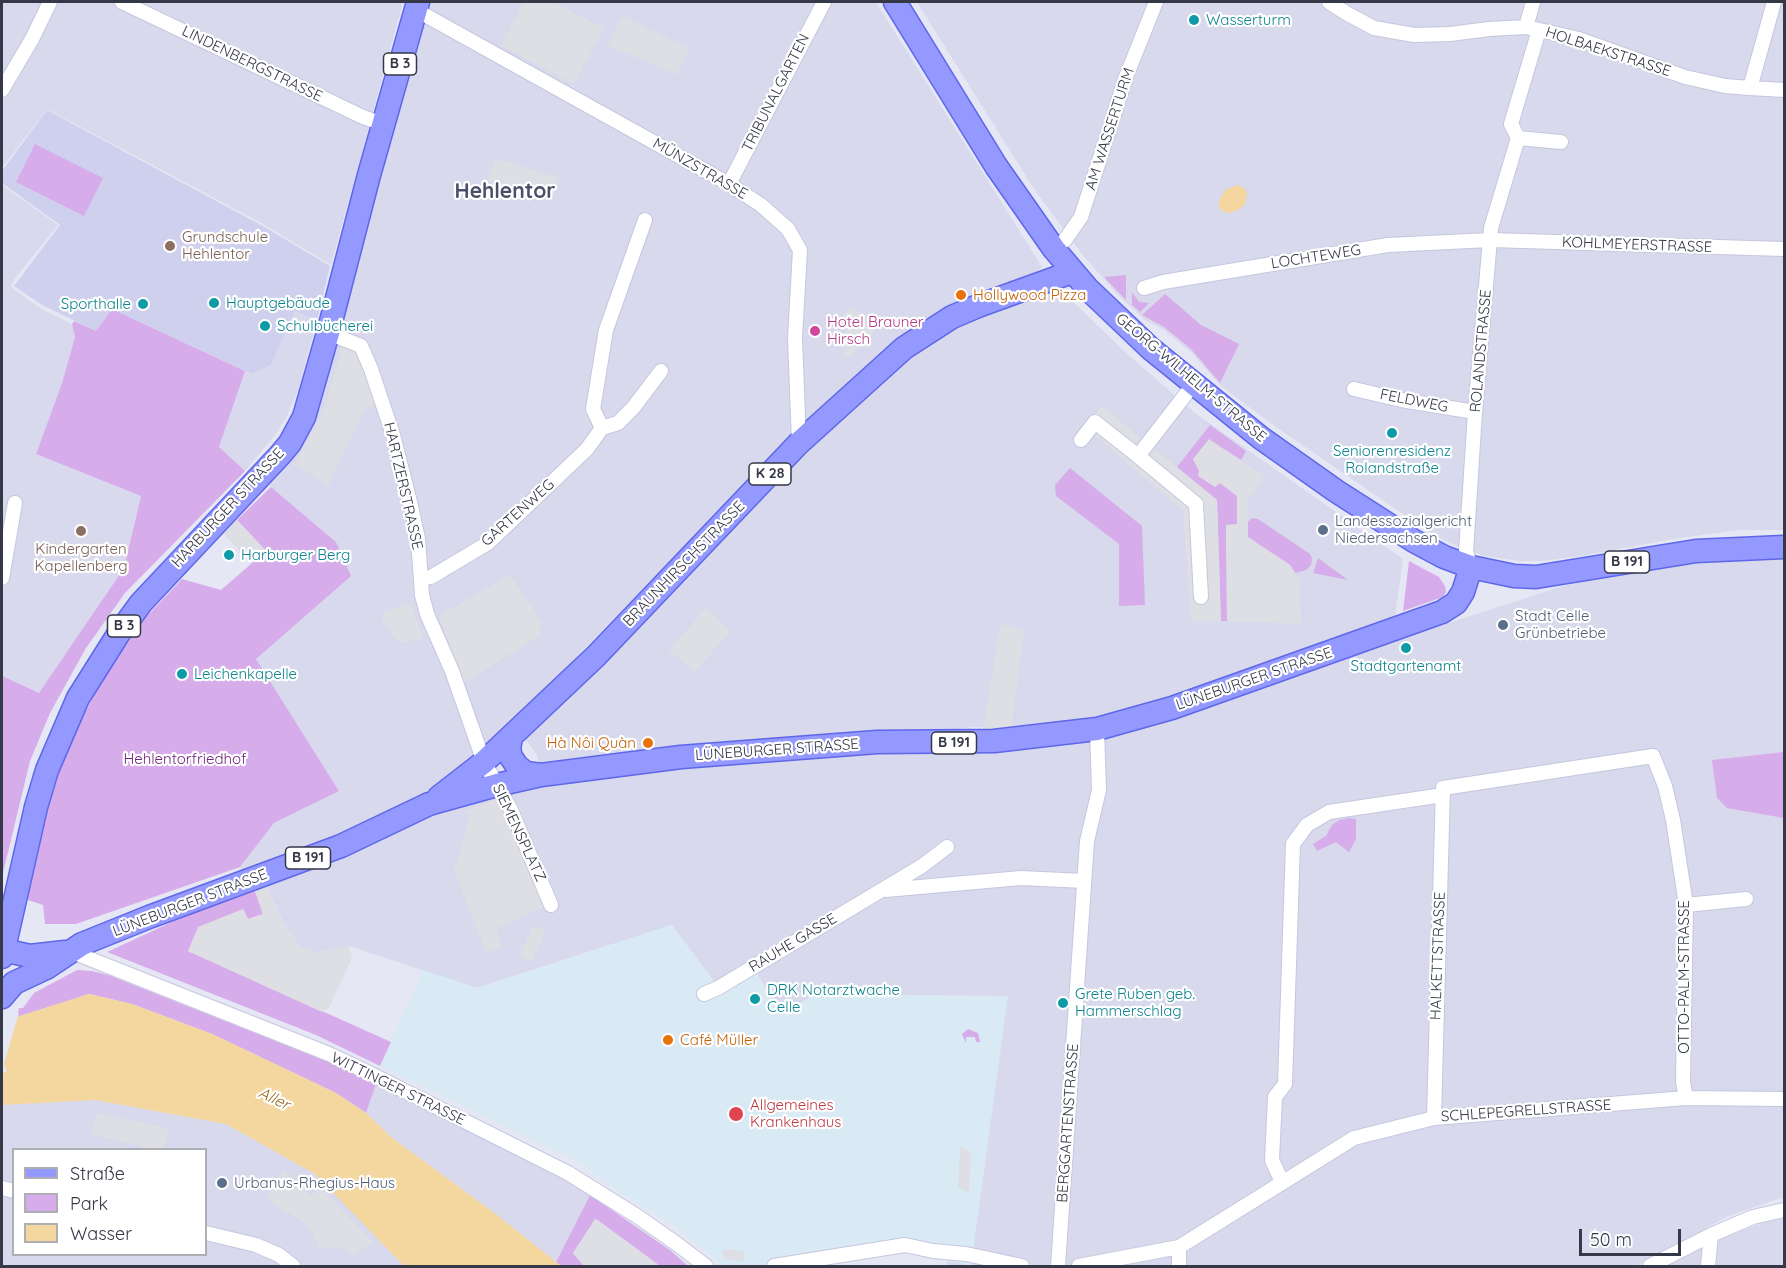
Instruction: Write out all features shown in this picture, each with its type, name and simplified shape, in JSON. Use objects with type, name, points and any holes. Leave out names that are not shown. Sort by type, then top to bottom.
[{"type":"main road","name":"GEORG-WILHELM-STRASSE","points":[[895,2],[996,166],[1054,249],[1072,272],[1135,335],[1193,385],[1261,438],[1336,491],[1444,557],[1471,567]]},
{"type":"main road","name":"HARBURGER STRASSE","points":[[2,954],[36,807],[47,770],[78,698],[141,603],[290,443],[306,411],[416,4]]},
{"type":"main road","name":"BRAUNHIRSCHSTRASSE","points":[[429,804],[484,762],[596,656],[799,443],[880,368],[929,330],[978,306],[1072,272]]},
{"type":"main road","name":"B 191","points":[[1471,567],[1514,576],[1549,576],[1696,551],[1785,547]]},
{"type":"main road","name":"LÜNEBURGER STRASSE","points":[[2,998],[14,983],[46,968],[82,944],[341,846],[429,804],[541,776],[726,752],[877,742],[994,741],[1096,729],[1172,708],[1442,612],[1456,603],[1463,592],[1471,567]]},
{"type":"main road","points":[[511,738],[509,749],[517,766],[526,773],[541,776]]},
{"type":"main road","name":"LÜNEBURGER STRASSE","points":[[2,954],[30,956],[70,951]]},
{"type":"street","points":[[2,90],[32,39],[50,2]]},
{"type":"street","name":"LINDENBERGSTRASSE","points":[[122,2],[363,117],[383,124]]},
{"type":"street","name":"TRIBUNALGARTEN","points":[[729,184],[824,2]]},
{"type":"street","name":"AM WASSERTURM","points":[[1054,249],[1065,240],[1081,217],[1126,77],[1156,2]]},
{"type":"street","name":"HOLBAEKSTRASSE","points":[[1329,2],[1374,28],[1414,35],[1533,28],[1579,39],[1685,77],[1725,86],[1785,90]]},
{"type":"street","name":"ROLANDSTRASSE","points":[[1471,567],[1466,552],[1491,228],[1518,138],[1511,124],[1533,28],[1533,2]]},
{"type":"street","points":[[1750,88],[1774,2]]},
{"type":"street","name":"MÜNZSTRASSE","points":[[416,4],[729,184],[777,217],[788,229],[800,250],[795,338],[799,443]]},
{"type":"street","points":[[1518,138],[1561,142]]},
{"type":"street","points":[[602,428],[592,409],[606,330],[645,219]]},
{"type":"street","name":"KOHLMEYERSTRASSE","points":[[1490,240],[1785,249]]},
{"type":"street","name":"LOCHTEWEG","points":[[1144,288],[1163,282],[1388,245],[1490,240]]},
{"type":"street","name":"HARTZERSTRASSE","points":[[328,333],[361,346],[371,369],[393,435],[411,506],[418,539],[422,595],[427,614],[452,671],[484,762]]},
{"type":"street","name":"GARTENWEG","points":[[421,579],[431,578],[488,543],[587,449],[602,428],[618,423],[633,408],[661,371]]},
{"type":"street","points":[[1138,456],[1193,385]]},
{"type":"street","name":"FELDWEG","points":[[1354,389],[1401,400],[1475,412]]},
{"type":"street","points":[[1081,440],[1095,422],[1196,504],[1201,597]]},
{"type":"street","points":[[2,578],[5,547],[15,503]]},
{"type":"street","name":"BERGGARTENSTRASSE","points":[[1058,1266],[1087,841],[1099,790],[1096,729]]},
{"type":"street","name":"OTTO-PALM-STRASSE","points":[[1443,795],[1443,788],[1653,756],[1665,786],[1673,820],[1686,905],[1683,1082],[1686,1098]]},
{"type":"street","name":"SIEMENSPLATZ","points":[[484,762],[528,846],[551,904]]},
{"type":"street","points":[[1282,1182],[1272,1160],[1275,1097],[1285,1084],[1293,844],[1307,825],[1329,812],[1443,795]]},
{"type":"street","name":"HALKETTSTRASSE","points":[[1434,1118],[1443,795]]},
{"type":"street","name":"RAUHE GASSE","points":[[704,994],[718,988],[881,891],[922,866],[947,847]]},
{"type":"street","name":"RAUHE GASSE","points":[[881,891],[1021,878],[1084,881]]},
{"type":"street","points":[[1686,905],[1746,899]]},
{"type":"street","name":"WITTINGER STRASSE","points":[[70,951],[328,1054],[367,1072],[568,1173],[637,1216],[706,1266]]},
{"type":"street","name":"SCHLEPEGRELLSTRASSE","points":[[1078,1266],[1179,1247],[1354,1138],[1434,1118],[1686,1098],[1785,1099]]},
{"type":"street","points":[[1650,1266],[1711,1235],[1754,1217],[1785,1210]]},
{"type":"street","points":[[207,1233],[256,1245],[279,1255],[293,1266]]},
{"type":"street","points":[[1708,1266],[1711,1235]]},
{"type":"street","points":[[774,1266],[905,1245],[933,1251],[966,1254],[1022,1266]]},
{"type":"street","points":[[1179,1247],[1179,1266]]},
{"type":"shaded area","points":[[2,2],[403,2],[331,265],[263,224],[47,109],[2,168]]},
{"type":"shaded area","points":[[430,2],[876,2],[1042,267],[1030,277],[947,306],[924,320],[807,421],[490,745],[425,799],[271,864],[243,873],[240,867],[274,823],[339,791],[256,659],[336,542],[271,487],[265,478],[315,397]]},
{"type":"shaded area","points":[[524,2],[552,2],[604,28],[574,84],[501,46]]},
{"type":"shaded area","points":[[917,2],[1784,2],[1784,530],[1739,530],[1543,561],[1519,561],[1484,556],[1432,534],[1222,387],[1191,352],[1164,330],[1145,320],[1118,295],[1082,254],[1036,192]]},
{"type":"shaded area","points":[[622,16],[690,49],[677,75],[607,45]]},
{"type":"shaded area","name":"Grundschule Hehlentor","points":[[47,110],[261,225],[330,266],[317,320],[295,311],[271,365],[252,374],[112,309],[96,331],[42,305],[14,286],[60,225],[2,183],[2,171]]},
{"type":"shaded area","points":[[496,158],[559,178],[551,201],[488,180]]},
{"type":"shaded area","points":[[2,185],[58,225],[13,281],[11,287],[40,308],[72,324],[75,337],[62,383],[36,454],[141,496],[124,568],[39,694],[2,676]]},
{"type":"shaded area","points":[[1063,292],[1123,350],[1195,413],[1403,559],[1395,616],[1192,691],[1107,715],[1017,729],[972,727],[742,741],[541,766],[524,737],[788,463],[938,331],[1024,297]]},
{"type":"shaded area","points":[[853,307],[875,332],[848,358],[844,353],[842,339],[849,324],[843,315]]},
{"type":"shaded area","points":[[295,311],[317,320],[298,390],[276,434],[245,471],[219,447],[245,371],[252,374],[271,365]]},
{"type":"shaded area","points":[[342,346],[352,346],[359,355],[376,405],[365,409],[328,486],[295,463],[326,406]]},
{"type":"shaded area","points":[[1102,406],[1217,500],[1221,621],[1191,621],[1183,511],[1084,426]]},
{"type":"shaded area","points":[[1209,439],[1264,476],[1248,500],[1248,537],[1290,565],[1300,580],[1301,624],[1227,621],[1226,525],[1237,524],[1237,496],[1220,483],[1215,487],[1198,476],[1199,471],[1193,459]]},
{"type":"shaded area","points":[[237,520],[266,551],[251,564],[223,533]]},
{"type":"shaded area","points":[[1784,557],[1784,1197],[1728,1216],[1636,1266],[946,1266],[950,1252],[783,1015],[722,992],[671,925],[477,988],[349,946],[316,953],[299,946],[285,925],[266,886],[438,813],[528,788],[634,772],[879,752],[998,749],[1328,662],[1560,587],[1618,572],[1692,561]]},
{"type":"shaded area","points":[[510,575],[542,622],[539,636],[464,683],[439,616]]},
{"type":"shaded area","points":[[411,603],[423,638],[399,643],[382,621],[385,611]]},
{"type":"shaded area","points":[[706,608],[731,631],[694,672],[669,650]]},
{"type":"shaded area","points":[[1000,624],[1024,630],[1011,731],[983,729]]},
{"type":"shaded area","points":[[498,799],[545,907],[496,928],[502,945],[486,952],[454,871],[468,823],[469,817],[466,811]]},
{"type":"shaded area","points":[[266,886],[285,925],[299,946],[316,953],[349,946],[352,958],[329,1008],[322,1012],[188,951],[198,927],[243,909],[248,919],[263,914],[255,891]]},
{"type":"shaded area","points":[[534,925],[546,931],[531,962],[519,956]]},
{"type":"shaded area","name":"Allgemeines Krankenhaus","points":[[672,925],[722,992],[756,972],[783,1015],[814,994],[1008,996],[971,1266],[907,1252],[821,1266],[721,1266],[691,1238],[623,1195],[579,1162],[380,1066],[423,970],[477,988]]},
{"type":"shaded area","points":[[376,1084],[567,1181],[590,1195],[556,1262],[497,1215],[391,1137],[366,1113]]},
{"type":"shaded area","points":[[95,1100],[226,1124],[315,1174],[404,1266],[2,1266],[2,1105]]},
{"type":"shaded area","points":[[96,1113],[168,1128],[164,1148],[141,1148],[141,1146],[92,1135]]},
{"type":"shaded area","points":[[960,1147],[971,1152],[969,1193],[958,1187]]},
{"type":"shaded area","points":[[283,1169],[311,1196],[321,1188],[373,1242],[353,1256],[343,1247],[320,1248],[307,1224],[266,1199]]},
{"type":"shaded area","points":[[1784,1218],[1784,1266],[1662,1266],[1704,1244]]},
{"type":"shaded area","points":[[595,1219],[660,1266],[584,1266],[573,1253]]},
{"type":"shaded area","points":[[723,1249],[744,1251],[744,1261],[723,1259]]},
{"type":"green space","points":[[35,144],[103,178],[84,216],[16,182]]},
{"type":"green space","points":[[1126,275],[1126,300],[1104,277]]},
{"type":"green space","points":[[1132,292],[1139,302],[1149,303],[1140,312],[1132,305]]},
{"type":"green space","points":[[1165,294],[1201,325],[1239,344],[1220,383],[1191,349],[1164,327],[1142,315]]},
{"type":"green space","points":[[112,309],[245,371],[219,447],[245,471],[125,593],[86,648],[50,713],[30,761],[2,877],[2,676],[39,693],[124,568],[141,496],[36,454],[62,383],[75,337],[72,324],[74,321],[96,331]]},
{"type":"green space","points":[[1210,425],[1246,451],[1241,460],[1209,440],[1220,483],[1237,495],[1237,525],[1226,526],[1227,621],[1221,621],[1217,500],[1177,467]]},
{"type":"green space","points":[[1070,468],[1142,526],[1145,605],[1119,606],[1119,544],[1056,496],[1055,485]]},
{"type":"green space","name":"Hehlentorfriedhof","points":[[271,487],[336,542],[351,576],[256,659],[339,791],[274,823],[240,867],[76,924],[45,924],[43,905],[22,898],[45,808],[68,745],[105,675],[145,618],[182,579],[221,590],[266,551],[237,520]]},
{"type":"green space","points":[[1252,518],[1258,519],[1310,554],[1311,565],[1306,570],[1295,573],[1290,565],[1248,538],[1248,522]]},
{"type":"green space","points":[[1318,558],[1348,580],[1313,573]]},
{"type":"green space","points":[[1409,561],[1439,577],[1446,592],[1443,597],[1403,611]]},
{"type":"green space","points":[[1784,752],[1784,818],[1727,808],[1717,798],[1712,760]]},
{"type":"green space","points":[[1356,819],[1356,839],[1349,852],[1336,842],[1317,851],[1313,844],[1326,836],[1332,825],[1339,820]]},
{"type":"green space","points":[[255,891],[263,914],[248,919],[243,909],[188,951],[391,1042],[380,1066],[316,1035],[107,952],[187,915]]},
{"type":"green space","points":[[77,970],[108,975],[329,1062],[376,1084],[366,1113],[336,1093],[212,1034],[132,1004],[89,994],[17,1017],[19,1008],[23,1008],[34,993]]},
{"type":"green space","points":[[968,1029],[978,1033],[980,1042],[976,1042],[975,1037],[966,1037],[966,1043],[962,1034]]},
{"type":"green space","points":[[590,1195],[670,1250],[688,1266],[660,1266],[596,1219],[573,1253],[584,1266],[561,1266],[556,1262]]},
{"type":"water","points":[[1237,185],[1244,188],[1247,193],[1245,204],[1229,213],[1223,211],[1219,208],[1219,201],[1225,190]]},
{"type":"water","name":"Aller","points":[[89,994],[132,1004],[212,1034],[336,1093],[366,1113],[391,1137],[497,1215],[561,1266],[404,1266],[315,1174],[226,1124],[95,1100],[2,1105],[2,1016],[17,1017]]},
{"type":"pier","points":[[2,1013],[19,1013],[4,1064],[7,1071],[2,1074]]},
{"type":"place","name":"Wasserturm","points":[[1194,20]]},
{"type":"place","name":"Grundschule Hehlentor","points":[[170,246]]},
{"type":"place","name":"Hollywood Pizza","points":[[961,295]]},
{"type":"place","name":"Hauptgebäude","points":[[214,303]]},
{"type":"place","name":"Sporthalle","points":[[143,304]]},
{"type":"place","name":"Schulbücherei","points":[[265,326]]},
{"type":"place","name":"Hotel Brauner Hirsch","points":[[815,331]]},
{"type":"place","name":"Seniorenresidenz Rolandstraße","points":[[1392,433]]},
{"type":"place","name":"Landessozialgericht Niedersachsen","points":[[1323,530]]},
{"type":"place","name":"Kindergarten Kapellenberg","points":[[81,531]]},
{"type":"place","name":"Harburger Berg","points":[[229,555]]},
{"type":"place","name":"Stadt Celle Grünbetriebe","points":[[1503,625]]},
{"type":"place","name":"Stadtgartenamt","points":[[1406,648]]},
{"type":"place","name":"Leichenkapelle","points":[[182,674]]},
{"type":"place","name":"Hà Nôi Quàn","points":[[648,743]]},
{"type":"place","name":"DRK Notarztwache Celle","points":[[755,999]]},
{"type":"place","name":"Grete Ruben geb. Hammerschlag","points":[[1063,1003]]},
{"type":"place","name":"Café Müller","points":[[668,1040]]},
{"type":"place","name":"Allgemeines Krankenhaus","points":[[736,1114]]},
{"type":"place","name":"Urbanus-Rhegius-Haus","points":[[222,1183]]},
{"type":"district","name":"Hehlentor","points":[[505,192]]}]
